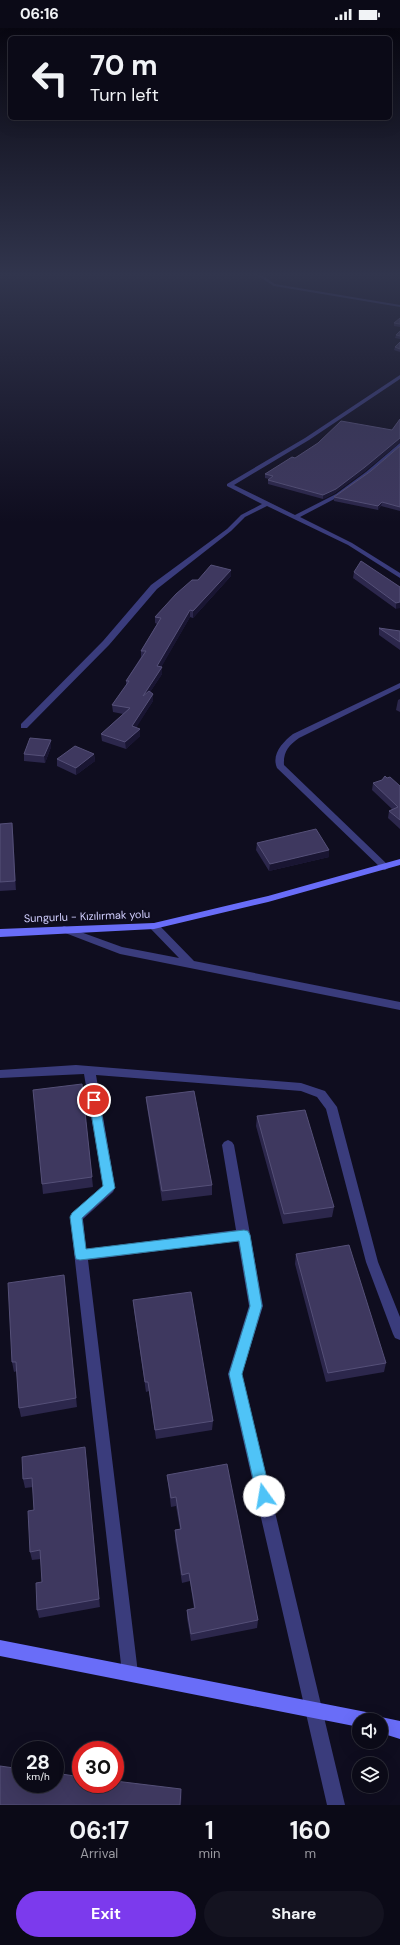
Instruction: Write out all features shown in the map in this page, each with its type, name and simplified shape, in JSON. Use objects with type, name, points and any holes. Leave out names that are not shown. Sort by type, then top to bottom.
[{"type":"main road","name":"Sungurlu - Kızılırmak yolu","points":[[0,933],[154,926],[268,899],[400,862]]},
{"type":"main road","points":[[0,1648],[352,1717]]},
{"type":"main road","points":[[388,1726],[400,1730]]},
{"type":"street","points":[[400,377],[307,439],[229,485],[350,544],[400,576]]},
{"type":"street","points":[[295,517],[338,495],[368,473],[400,445]]},
{"type":"street","points":[[24,726],[106,643],[154,587],[229,530],[243,516],[266,504]]},
{"type":"street","points":[[385,867],[280,766],[280,755],[285,745],[296,736],[400,685]]},
{"type":"street","points":[[154,926],[191,964]]},
{"type":"street","points":[[64,929],[120,950],[400,1006]]},
{"type":"street","points":[[0,1074],[76,1069],[301,1087],[321,1094],[331,1107],[372,1262],[400,1334]]},
{"type":"street","points":[[89,1070],[109,1188],[76,1217],[130,1673]]},
{"type":"street","points":[[228,1145],[256,1306],[236,1374],[336,1805]]},
{"type":"street","points":[[80,1255],[244,1235]]},
{"type":"building","points":[[400,419],[400,438],[336,489],[323,495],[268,480],[273,476],[265,474],[292,457],[295,458],[318,443],[341,421],[392,430]]},
{"type":"building","points":[[400,446],[400,507],[382,502],[378,506],[334,497],[371,471]]},
{"type":"building","points":[[361,561],[400,587],[400,602],[396,603],[354,572]]},
{"type":"building","points":[[211,565],[231,570],[193,611],[190,610],[157,666],[162,667],[143,696],[149,691],[153,694],[132,726],[140,729],[125,742],[101,734],[130,708],[112,705],[129,681],[126,681],[146,651],[141,651],[161,618],[155,617],[176,594],[192,580],[198,580]]},
{"type":"building","points":[[379,628],[400,631],[400,642]]},
{"type":"building","points":[[30,738],[51,740],[44,756],[24,754]]},
{"type":"building","points":[[75,746],[94,754],[76,768],[57,759]]},
{"type":"building","points":[[385,776],[387,778],[390,777],[400,786],[400,820],[389,811],[398,807],[373,783],[382,780]]},
{"type":"building","points":[[12,823],[15,881],[0,882],[0,824]]},
{"type":"building","points":[[316,829],[329,850],[270,864],[257,843]]},
{"type":"building","points":[[82,1084],[92,1177],[42,1184],[33,1090]]},
{"type":"building","points":[[194,1091],[212,1185],[162,1191],[146,1097]]},
{"type":"building","points":[[305,1110],[334,1207],[284,1214],[257,1116]]},
{"type":"building","points":[[349,1245],[386,1363],[328,1373],[296,1254]]},
{"type":"building","points":[[64,1275],[76,1398],[19,1408],[16,1362],[12,1362],[8,1283]]},
{"type":"building","points":[[191,1292],[213,1421],[155,1430],[148,1382],[145,1382],[133,1300]]},
{"type":"building","points":[[85,1447],[99,1599],[37,1610],[36,1583],[42,1582],[40,1550],[30,1552],[28,1511],[34,1510],[32,1478],[23,1479],[22,1457]]},
{"type":"building","points":[[227,1464],[258,1620],[191,1634],[187,1610],[195,1608],[189,1573],[182,1575],[175,1530],[181,1529],[176,1497],[171,1498],[167,1475]]},
{"type":"building","points":[[0,1766],[12,1768],[12,1793],[64,1793],[64,1774],[72,1776],[72,1793],[124,1793],[124,1782],[181,1789],[180,1805],[0,1805]]},
{"type":"route","points":[[94,1100],[109,1188],[76,1217],[80,1255],[244,1235],[256,1306],[236,1374],[264,1496]]}]
